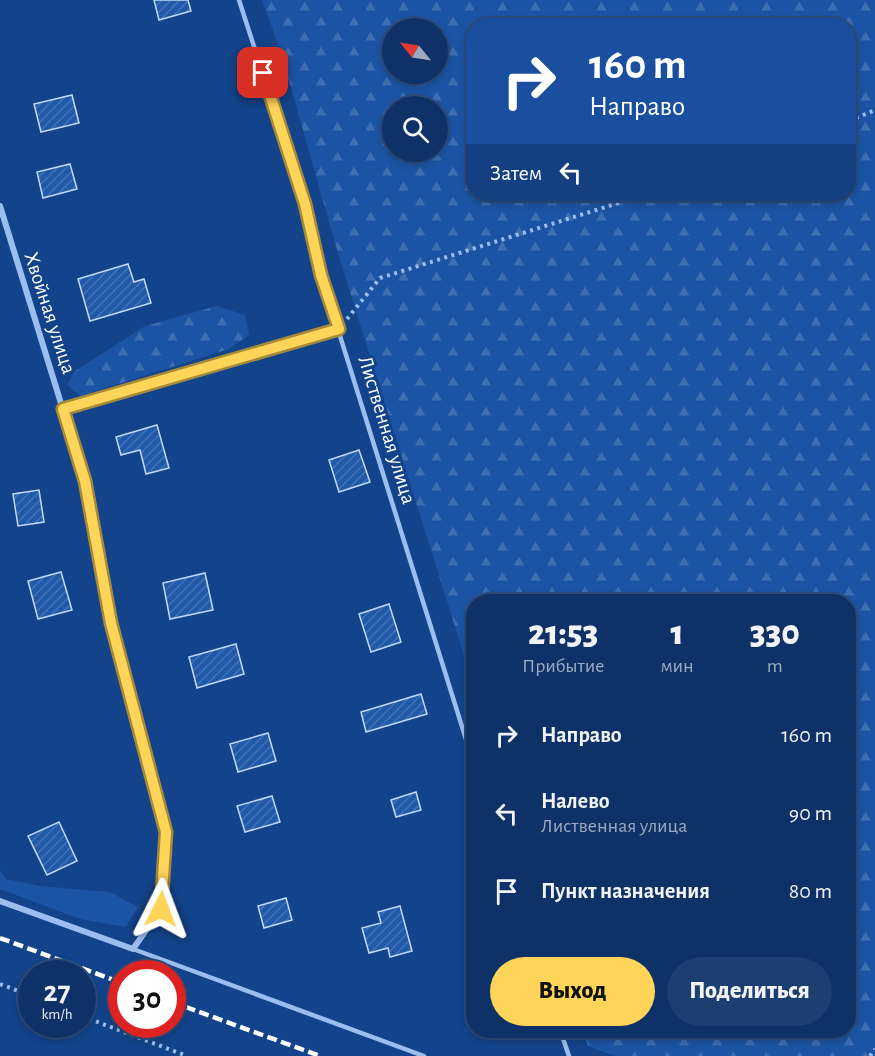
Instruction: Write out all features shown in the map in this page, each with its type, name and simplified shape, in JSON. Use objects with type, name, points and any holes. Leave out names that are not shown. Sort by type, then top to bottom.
[{"type":"street","name":"Хвойная улица","points":[[0,206],[85,481],[111,623],[166,832],[161,909],[133,949]]},
{"type":"street","points":[[0,901],[133,949]]},
{"type":"lane","name":"Лиственная улица","points":[[240,0],[305,204],[321,275],[466,739]]},
{"type":"lane","points":[[63,409],[339,329]]},
{"type":"lane","points":[[133,949],[424,1056]]},
{"type":"lane","points":[[563,1038],[569,1056]]},
{"type":"path","points":[[856,118],[875,110]]},
{"type":"path","points":[[339,329],[380,278],[625,201]]},
{"type":"path","points":[[0,984],[18,991]]},
{"type":"path","points":[[96,1021],[187,1056]]},
{"type":"path","points":[[870,1056],[875,1048]]},
{"type":"green space","points":[[262,0],[875,0],[875,1056],[615,1056],[588,1046],[585,1038],[856,1038],[856,594],[466,594],[466,662],[338,254],[280,49]]},
{"type":"green space","points":[[217,306],[245,315],[249,335],[229,349],[80,396],[67,385],[75,371],[145,326]]},
{"type":"green space","points":[[0,870],[6,879],[40,886],[110,892],[138,907],[126,927],[80,919],[0,889]]},
{"type":"building","points":[[154,0],[188,0],[191,11],[159,20]]},
{"type":"building","points":[[72,95],[79,123],[41,132],[34,104]]},
{"type":"building","points":[[70,164],[77,189],[43,198],[37,172]]},
{"type":"building","points":[[128,264],[134,282],[144,279],[151,303],[90,321],[78,279]]},
{"type":"building","points":[[157,425],[169,468],[146,474],[140,450],[121,455],[116,437]]},
{"type":"building","points":[[359,450],[370,482],[339,492],[329,460]]},
{"type":"building","points":[[39,490],[44,522],[18,526],[13,494]]},
{"type":"building","points":[[61,572],[72,610],[38,619],[28,581]]},
{"type":"building","points":[[205,573],[213,610],[170,619],[163,583]]},
{"type":"building","points":[[389,604],[401,642],[371,652],[359,614]]},
{"type":"building","points":[[236,644],[244,674],[197,688],[189,657]]},
{"type":"building","points":[[421,694],[427,714],[366,732],[361,712]]},
{"type":"building","points":[[268,733],[276,761],[238,772],[230,744]]},
{"type":"building","points":[[416,792],[421,810],[396,817],[391,800]]},
{"type":"building","points":[[272,796],[280,822],[245,832],[237,806]]},
{"type":"building","points":[[59,822],[77,861],[47,875],[28,836]]},
{"type":"building","points":[[286,898],[292,920],[264,928],[258,906]]},
{"type":"building","points":[[400,906],[412,951],[390,957],[388,948],[369,953],[362,928],[381,923],[378,912]]},
{"type":"railway","points":[[0,938],[108,978]]},
{"type":"railway","points":[[186,1007],[320,1056]]},
{"type":"route","points":[[161,909],[166,832],[111,623],[85,481],[63,409],[339,329],[321,275],[305,204],[263,73]]}]
